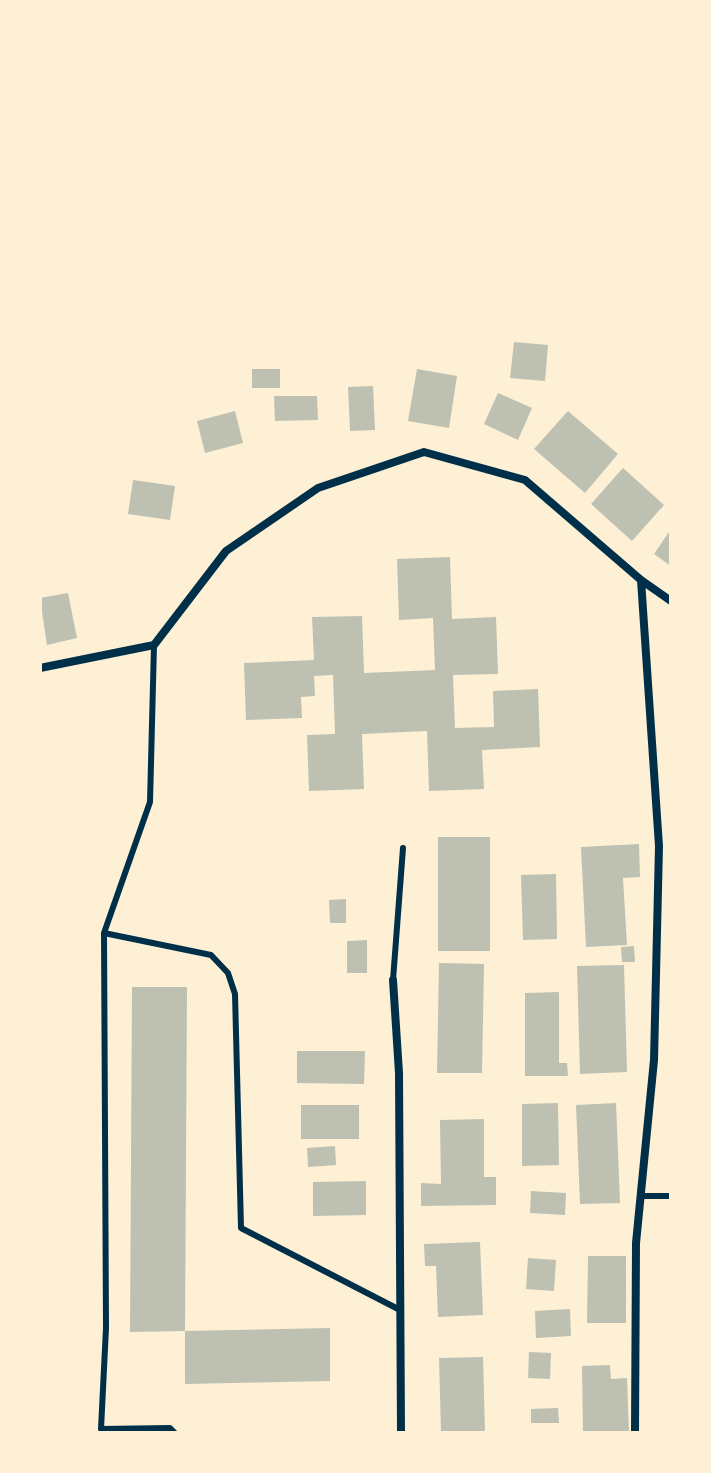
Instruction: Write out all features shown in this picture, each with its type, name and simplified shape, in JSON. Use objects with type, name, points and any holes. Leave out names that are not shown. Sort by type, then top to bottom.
[{"type":"street","points":[[40,668],[154,645],[226,551],[318,488],[424,452],[525,480],[641,580],[671,601]]},
{"type":"street","points":[[635,1433],[636,1243],[654,1060],[659,846],[641,580]]},
{"type":"street","points":[[393,980],[399,1073],[401,1433]]},
{"type":"lane","points":[[154,645],[150,802],[104,933],[106,1328],[101,1429],[170,1428],[175,1433]]},
{"type":"lane","points":[[393,980],[403,848]]},
{"type":"lane","points":[[104,933],[211,955],[228,973],[235,994],[241,1228],[400,1310]]},
{"type":"lane","points":[[640,1196],[671,1196]]},
{"type":"building","points":[[514,342],[548,345],[545,381],[510,378]]},
{"type":"building","points":[[252,369],[280,369],[280,388],[252,388]]},
{"type":"building","points":[[417,369],[457,376],[449,428],[408,421]]},
{"type":"building","points":[[373,386],[375,430],[350,431],[348,387]]},
{"type":"building","points":[[498,393],[532,408],[518,440],[484,424]]},
{"type":"building","points":[[274,396],[317,396],[318,420],[275,421]]},
{"type":"building","points":[[235,411],[243,443],[205,453],[197,421]]},
{"type":"building","points":[[568,411],[618,454],[585,493],[534,449]]},
{"type":"building","points":[[623,468],[664,505],[632,541],[591,504]]},
{"type":"building","points":[[133,480],[175,486],[170,520],[128,514]]},
{"type":"building","points":[[671,529],[671,566],[654,554]]},
{"type":"building","points":[[450,557],[452,619],[496,617],[498,674],[453,675],[455,728],[494,727],[493,691],[538,689],[540,747],[482,750],[484,789],[429,791],[427,731],[362,734],[364,789],[309,791],[307,735],[335,734],[333,675],[314,676],[315,696],[301,697],[302,718],[246,720],[244,663],[314,660],[312,617],[362,616],[364,673],[435,670],[433,618],[399,620],[397,559]]},
{"type":"building","points":[[68,593],[77,638],[47,645],[40,598]]},
{"type":"building","points":[[438,837],[490,837],[490,951],[438,951]]},
{"type":"building","points":[[639,844],[640,877],[623,878],[627,945],[586,947],[581,847]]},
{"type":"building","points":[[556,874],[557,939],[523,940],[521,875]]},
{"type":"building","points":[[346,899],[346,923],[330,923],[329,900]]},
{"type":"building","points":[[367,940],[367,973],[347,973],[347,941]]},
{"type":"building","points":[[634,946],[635,962],[622,962],[621,947]]},
{"type":"building","points":[[439,963],[484,964],[482,1073],[437,1073]]},
{"type":"building","points":[[624,965],[627,1072],[580,1074],[577,966]]},
{"type":"building","points":[[132,987],[187,987],[185,1331],[130,1332]]},
{"type":"building","points":[[559,992],[559,1063],[567,1063],[568,1076],[525,1076],[525,993]]},
{"type":"building","points":[[297,1051],[365,1051],[364,1084],[297,1083]]},
{"type":"building","points":[[558,1103],[559,1165],[522,1166],[522,1104]]},
{"type":"building","points":[[616,1103],[620,1203],[580,1204],[576,1105]]},
{"type":"building","points":[[301,1105],[359,1105],[359,1139],[301,1139]]},
{"type":"building","points":[[484,1119],[484,1177],[496,1177],[496,1205],[421,1206],[421,1183],[441,1184],[440,1120]]},
{"type":"building","points":[[335,1146],[336,1165],[308,1167],[307,1148]]},
{"type":"building","points":[[366,1181],[366,1215],[313,1216],[313,1182]]},
{"type":"building","points":[[531,1191],[566,1193],[565,1215],[530,1213]]},
{"type":"building","points":[[480,1242],[483,1315],[438,1317],[436,1266],[425,1266],[424,1244]]},
{"type":"building","points":[[588,1256],[626,1256],[626,1323],[587,1323]]},
{"type":"building","points":[[528,1258],[556,1260],[554,1291],[526,1289]]},
{"type":"building","points":[[570,1309],[571,1336],[536,1338],[535,1311]]},
{"type":"building","points":[[330,1328],[330,1381],[185,1384],[185,1331]]},
{"type":"building","points":[[529,1352],[551,1353],[550,1379],[528,1378]]},
{"type":"building","points":[[483,1357],[485,1433],[441,1433],[439,1358]]},
{"type":"building","points":[[610,1365],[611,1379],[627,1378],[629,1433],[583,1433],[582,1366]]},
{"type":"building","points":[[558,1408],[559,1423],[531,1423],[531,1409]]}]
